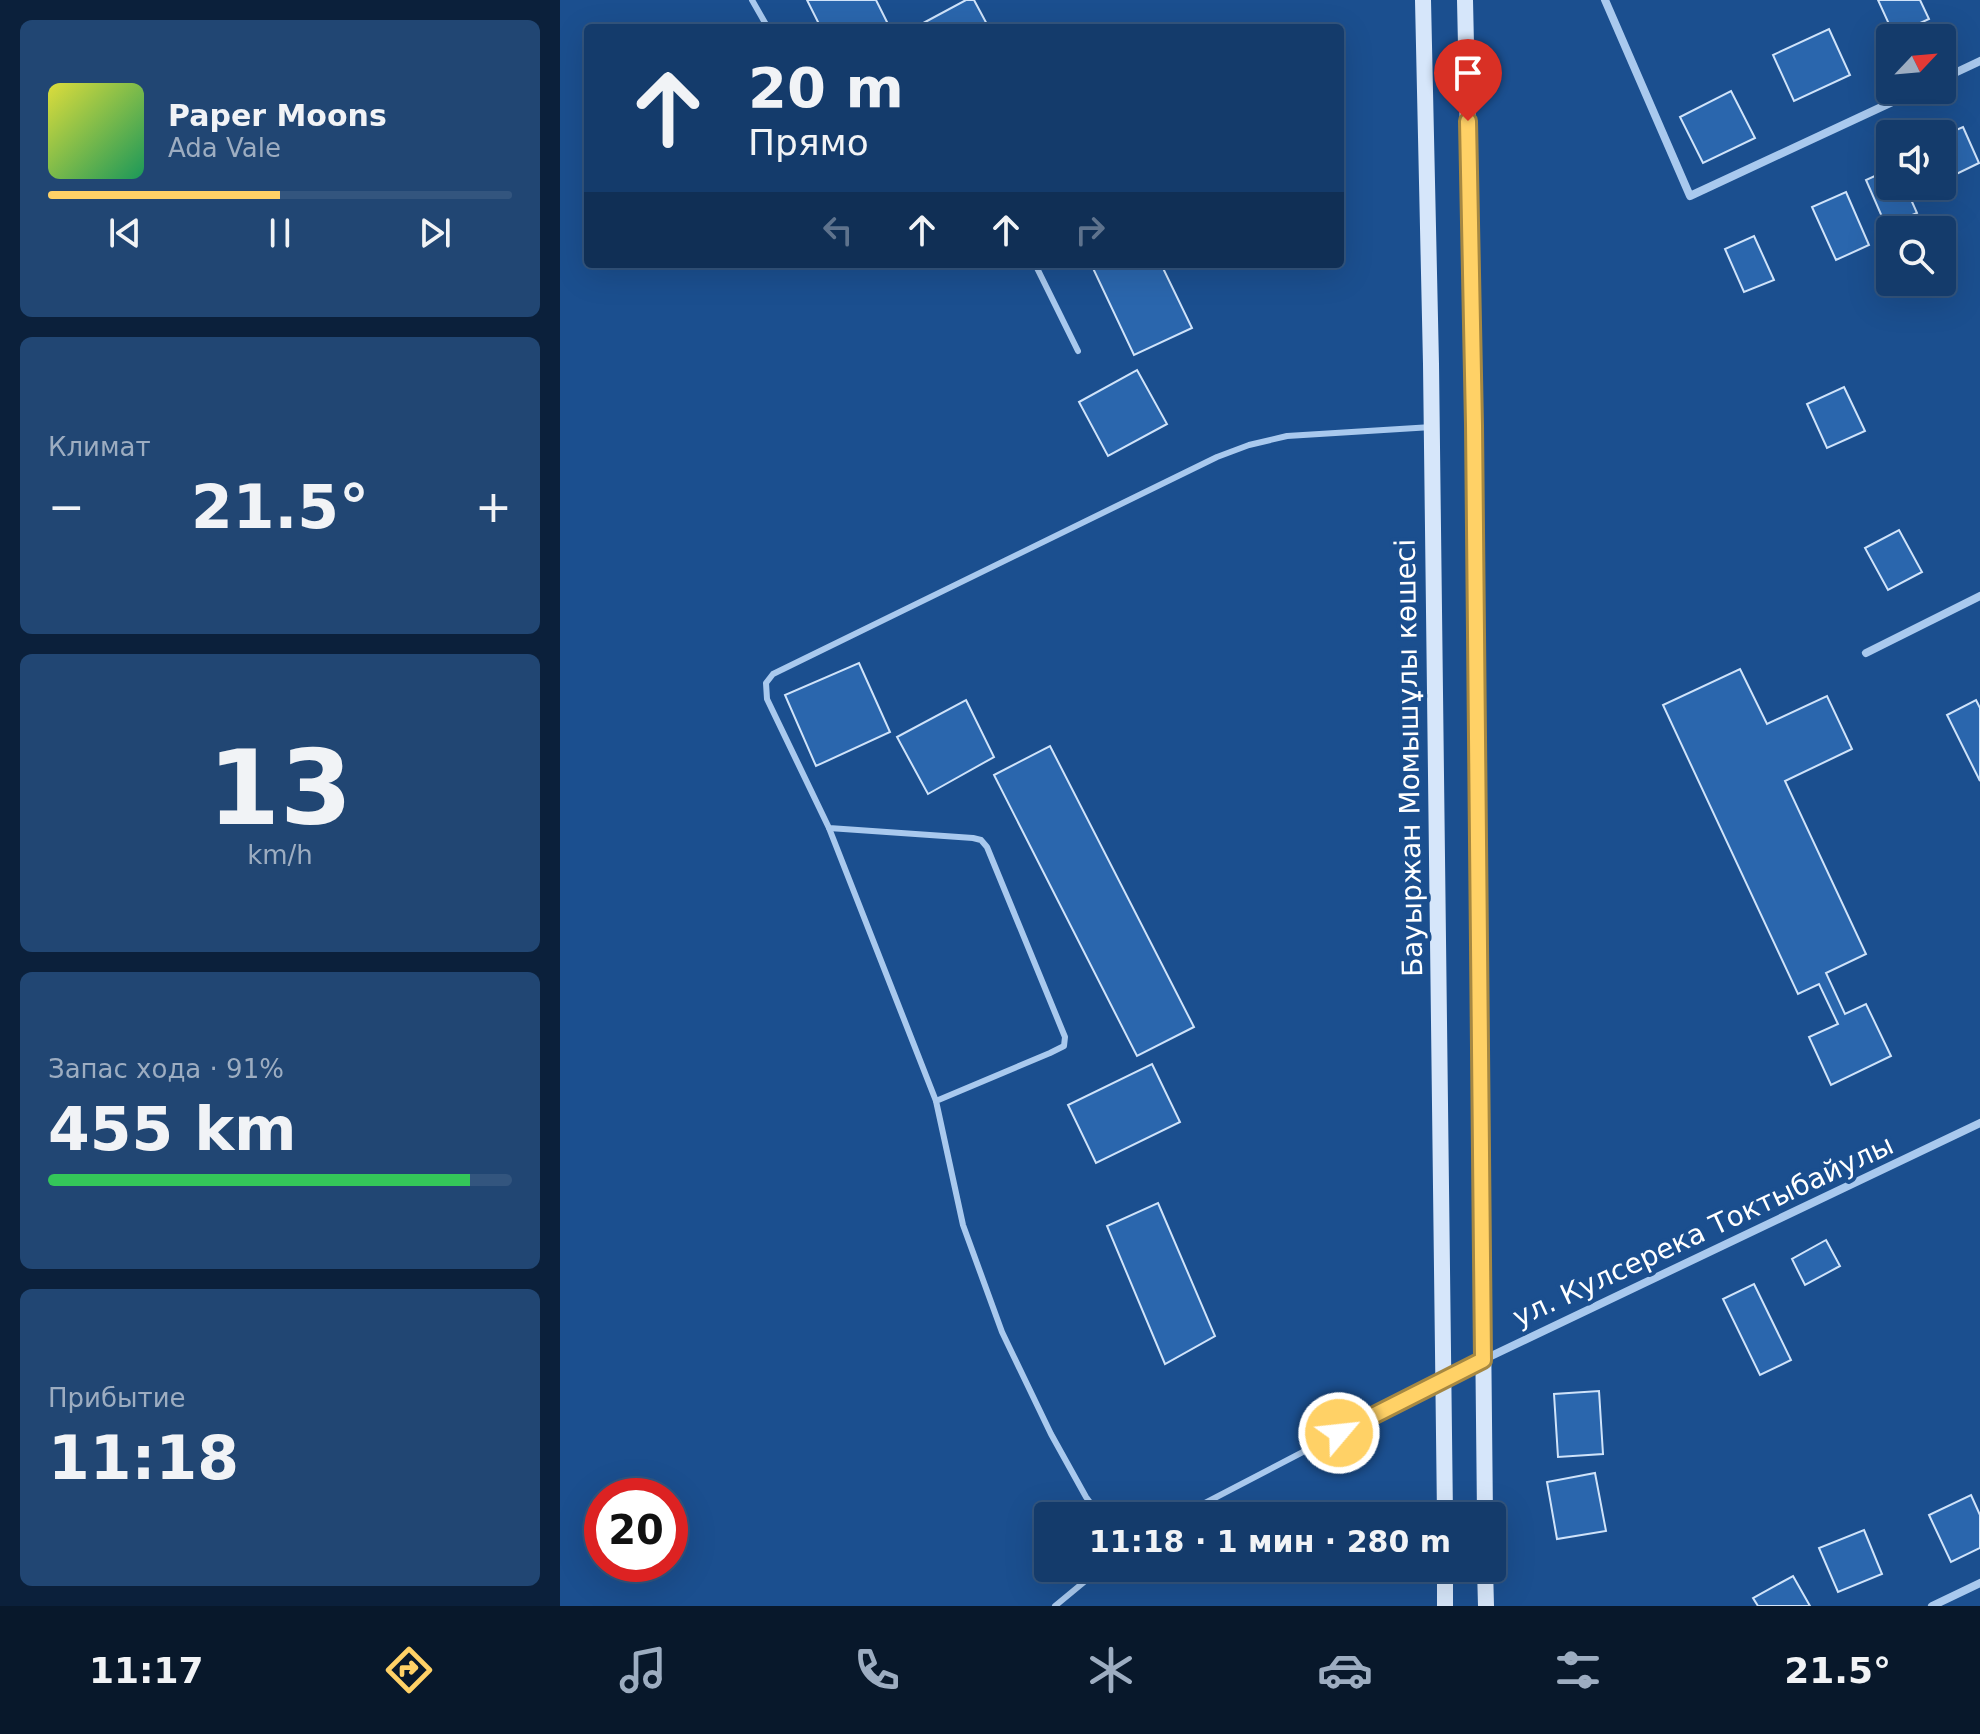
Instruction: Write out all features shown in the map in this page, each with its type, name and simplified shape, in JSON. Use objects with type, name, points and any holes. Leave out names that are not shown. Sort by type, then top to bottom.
[{"type":"street","name":"Бауыржан Момышұлы көшесі","points":[[1423,0],[1432,427],[1445,1502]]},
{"type":"street","points":[[1465,0],[1473,347],[1485,1502]]},
{"type":"street","points":[[1605,0],[1690,196],[1888,104]]},
{"type":"street","points":[[1956,72],[1980,61]]},
{"type":"street","points":[[1866,653],[1980,596]]},
{"type":"street","name":"ул. Кулсерека Токтыбайулы","points":[[1444,1378],[1980,1123]]},
{"type":"street","points":[[1445,1582],[1445,1606]]},
{"type":"street","points":[[1485,1582],[1486,1606]]},
{"type":"street","points":[[1932,1606],[1980,1583]]},
{"type":"lane","points":[[752,0],[766,24]]},
{"type":"lane","points":[[1037,268],[1078,351]]},
{"type":"lane","points":[[1090,1502],[1051,1434],[1002,1332],[963,1225],[936,1101],[829,828],[767,699],[766,683],[773,674],[1217,457],[1287,436],[1432,427]]},
{"type":"lane","points":[[829,828],[981,840],[987,847],[1065,1037],[1064,1046],[1050,1053],[936,1101]]},
{"type":"lane","points":[[1207,1502],[1444,1378]]},
{"type":"lane","points":[[1055,1606],[1084,1582]]},
{"type":"building","points":[[807,0],[876,0],[888,24],[819,24]]},
{"type":"building","points":[[966,0],[974,0],[987,24],[921,24]]},
{"type":"building","points":[[1878,0],[1920,0],[1929,19],[1918,24],[1889,24]]},
{"type":"building","points":[[1829,29],[1850,75],[1794,101],[1773,55]]},
{"type":"building","points":[[1731,91],[1755,138],[1703,163],[1680,117]]},
{"type":"building","points":[[1963,127],[1979,163],[1956,174],[1956,130]]},
{"type":"building","points":[[1876,175],[1876,200],[1911,200],[1917,213],[1882,216],[1866,180]]},
{"type":"building","points":[[1846,192],[1869,245],[1836,260],[1812,207]]},
{"type":"building","points":[[1754,236],[1774,280],[1744,292],[1725,249]]},
{"type":"building","points":[[1093,268],[1163,268],[1192,328],[1134,355]]},
{"type":"building","points":[[1137,370],[1167,424],[1108,456],[1079,402]]},
{"type":"building","points":[[1844,387],[1865,431],[1827,448],[1807,404]]},
{"type":"building","points":[[1899,530],[1922,572],[1888,590],[1865,548]]},
{"type":"building","points":[[859,663],[890,732],[816,766],[785,695]]},
{"type":"building","points":[[1740,669],[1767,724],[1827,696],[1852,749],[1785,781],[1866,954],[1826,973],[1845,1014],[1866,1004],[1891,1056],[1831,1085],[1809,1037],[1838,1024],[1819,984],[1798,994],[1663,705]]},
{"type":"building","points":[[966,700],[994,757],[928,794],[897,737]]},
{"type":"building","points":[[1976,700],[1980,708],[1980,781],[1947,715]]},
{"type":"building","points":[[1050,746],[1194,1027],[1137,1056],[994,775]]},
{"type":"building","points":[[1152,1064],[1180,1122],[1096,1163],[1068,1105]]},
{"type":"building","points":[[1158,1203],[1215,1336],[1165,1364],[1107,1226]]},
{"type":"building","points":[[1826,1240],[1840,1266],[1805,1285],[1792,1259]]},
{"type":"building","points":[[1754,1284],[1791,1360],[1760,1375],[1723,1299]]},
{"type":"building","points":[[1599,1391],[1603,1454],[1558,1457],[1554,1394]]},
{"type":"building","points":[[1595,1473],[1606,1531],[1557,1539],[1547,1482]]},
{"type":"building","points":[[1971,1495],[1980,1515],[1980,1548],[1951,1562],[1929,1515]]},
{"type":"building","points":[[1864,1530],[1882,1574],[1838,1592],[1819,1548]]},
{"type":"building","points":[[1793,1576],[1810,1606],[1758,1606],[1753,1598]]},
{"type":"route","points":[[1339,1433],[1483,1360],[1468,121]]}]
